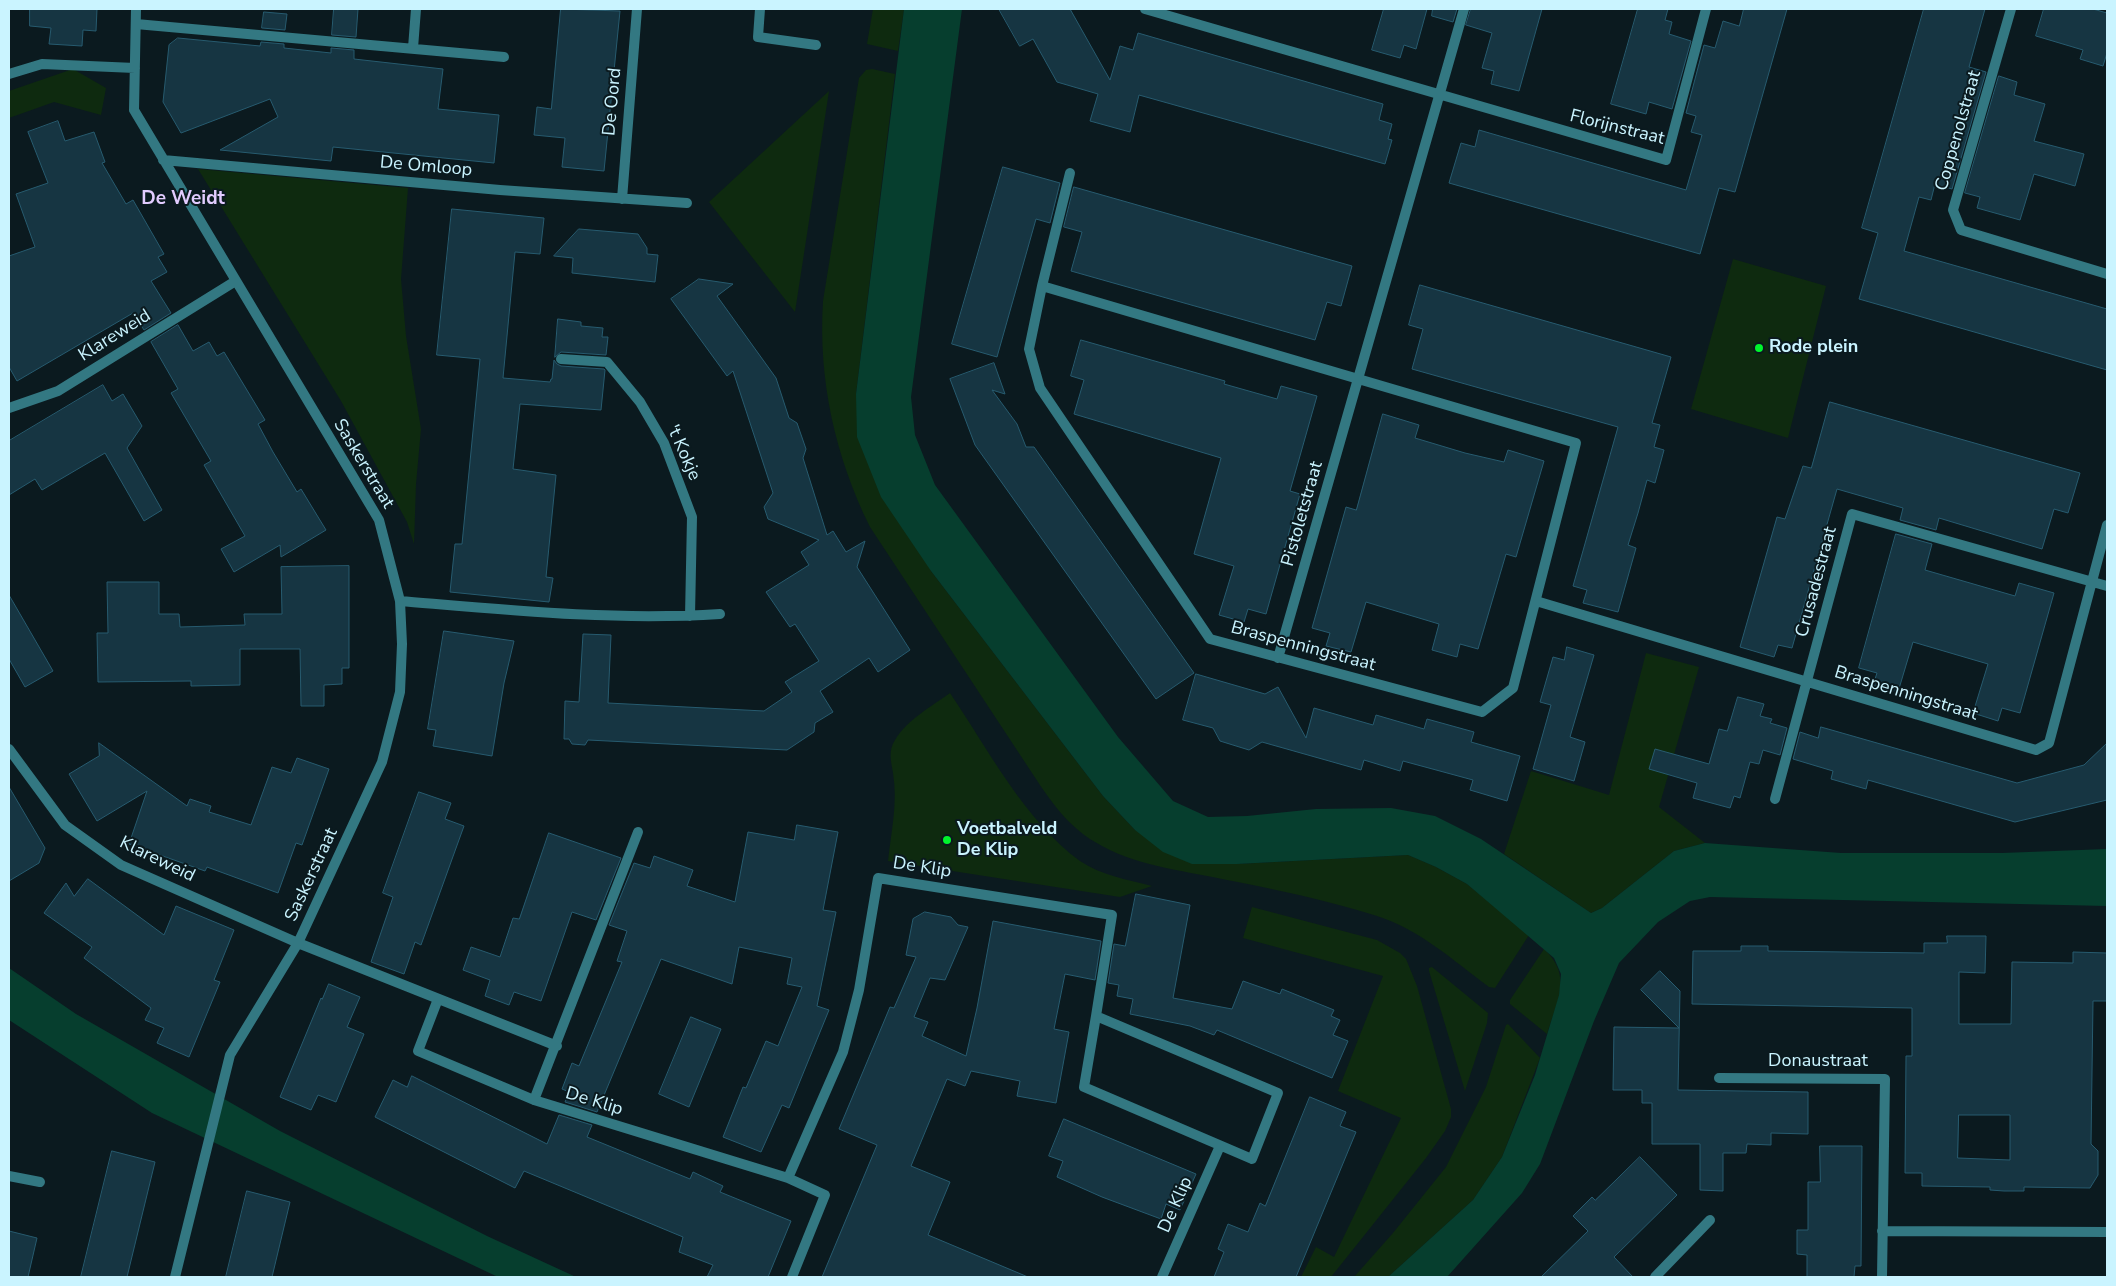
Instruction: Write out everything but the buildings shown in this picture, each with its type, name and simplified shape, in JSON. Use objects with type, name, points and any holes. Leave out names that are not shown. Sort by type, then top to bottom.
[{"type":"street","name":"Saskerstraat","points":[[136,9],[134,110],[234,282],[379,520],[400,601],[402,644],[400,692],[382,762],[298,943],[230,1055],[175,1277]]},
{"type":"street","points":[[414,48],[416,9]]},
{"type":"street","name":"De Oord","points":[[622,199],[637,9]]},
{"type":"street","points":[[760,9],[758,37],[816,45]]},
{"type":"street","name":"Florijnstraat","points":[[1145,9],[1439,96],[1666,160],[1706,9]]},
{"type":"street","points":[[1359,380],[1464,9]]},
{"type":"street","name":"Coppenolstraat","points":[[2011,9],[1953,210],[1962,230],[2107,274]]},
{"type":"street","points":[[136,24],[504,57]]},
{"type":"street","points":[[9,74],[42,64],[135,68]]},
{"type":"street","name":"De Omloop","points":[[163,160],[500,190],[687,203]]},
{"type":"street","name":"Braspenningstraat","points":[[1042,286],[1576,443],[1513,688],[1482,712],[1210,639],[1040,388],[1029,349],[1042,286],[1070,173]]},
{"type":"street","name":"Klareweid","points":[[9,408],[58,391],[234,282]]},
{"type":"street","name":"'t Kokje","points":[[561,359],[608,362],[640,402],[664,443],[692,517],[690,616]]},
{"type":"street","name":"Pistoletstraat","points":[[1278,658],[1359,380]]},
{"type":"street","name":"Crusadestraat","points":[[1775,799],[1852,514],[2107,586]]},
{"type":"street","name":"Braspenningstraat","points":[[1536,601],[2036,750],[2049,743],[2107,525]]},
{"type":"street","points":[[400,601],[564,615],[690,616],[720,614]]},
{"type":"street","name":"Klareweid","points":[[9,749],[65,825],[121,865],[298,943]]},
{"type":"street","name":"De Klip","points":[[534,1100],[557,1046],[638,832]]},
{"type":"street","name":"De Klip","points":[[788,1178],[843,1052],[859,990],[878,878],[1112,915],[1084,1087],[1252,1159],[1278,1093],[1096,1016]]},
{"type":"street","points":[[298,943],[557,1046]]},
{"type":"street","name":"De Klip","points":[[438,999],[418,1051],[534,1100],[788,1178],[826,1195],[792,1277]]},
{"type":"street","name":"Donaustraat","points":[[1719,1078],[1885,1079],[1882,1277]]},
{"type":"street","name":"De Klip","points":[[1162,1277],[1220,1146]]},
{"type":"street","points":[[9,1176],[40,1182]]},
{"type":"street","points":[[1655,1277],[1710,1220]]},
{"type":"street","points":[[1882,1231],[2107,1232]]},
{"type":"shaded area","points":[[873,9],[904,9],[898,51],[867,44]]},
{"type":"shaded area","points":[[904,9],[962,9],[911,397],[915,435],[935,485],[1118,737],[1173,801],[1208,817],[1247,816],[1316,809],[1391,808],[1435,816],[1481,839],[1591,913],[1602,908],[1674,851],[1705,843],[1841,853],[2002,853],[2107,849],[2107,906],[1710,897],[1690,901],[1658,922],[1619,963],[1594,1021],[1540,1164],[1522,1193],[1447,1277],[1388,1277],[1473,1200],[1502,1157],[1535,1075],[1559,995],[1561,974],[1554,958],[1467,884],[1436,867],[1408,855],[1237,864],[1192,864],[1163,852],[1135,830],[1103,796],[931,571],[881,497],[857,437],[856,394]]},
{"type":"shaded area","points":[[73,69],[106,88],[101,115],[54,102],[9,118],[9,91]]},
{"type":"shaded area","points":[[872,69],[895,74],[856,394],[931,571],[1103,796],[1135,830],[1237,864],[1408,855],[1436,867],[1467,884],[1529,935],[1495,988],[1489,987],[1422,937],[1377,916],[1300,895],[1157,866],[1109,850],[1076,829],[1040,786],[870,527],[847,473],[831,417],[823,360],[823,301],[859,78],[866,70]]},
{"type":"shaded area","points":[[829,91],[795,312],[709,202]]},
{"type":"shaded area","points":[[198,169],[408,188],[401,279],[406,336],[421,429],[416,484],[414,544],[407,522],[341,401]]},
{"type":"shaded area","name":"Rode plein","points":[[1733,259],[1826,286],[1788,438],[1691,409]]},
{"type":"shaded area","points":[[1646,653],[1699,667],[1659,807],[1705,843],[1674,851],[1602,908],[1591,913],[1504,854],[1531,771],[1609,795]]},
{"type":"shaded area","points":[[950,693],[1009,783],[1042,826],[1060,845],[1080,861],[1096,870],[1152,886],[1120,897],[888,861],[894,806],[891,748],[906,726]]},
{"type":"shaded area","points":[[1252,907],[1377,940],[1400,953],[1406,959],[1417,986],[1451,1109],[1451,1117],[1445,1131],[1426,1158],[1331,1277],[1301,1277],[1316,1247],[1334,1257],[1401,1118],[1338,1091],[1383,976],[1243,938]]},
{"type":"shaded area","points":[[1544,949],[1553,959],[1560,979],[1558,1000],[1547,1034],[1510,1004],[1510,1000]]},
{"type":"shaded area","points":[[1432,967],[1488,1013],[1487,1023],[1465,1091],[1429,971],[1429,968]]},
{"type":"shaded area","points":[[9,968],[76,1014],[280,1131],[487,1236],[576,1277],[498,1277],[152,1113],[9,1020]]},
{"type":"shaded area","points":[[1508,1024],[1540,1058],[1502,1157],[1473,1200],[1388,1277],[1354,1277],[1393,1233],[1446,1167],[1486,1087],[1506,1025]]},
{"type":"place","name":"Rode plein","points":[[1759,348]]},
{"type":"place","name":"Voetbalveld De Klip","points":[[947,840]]},
{"type":"district","name":"De Weidt","points":[[183,199]]}]
